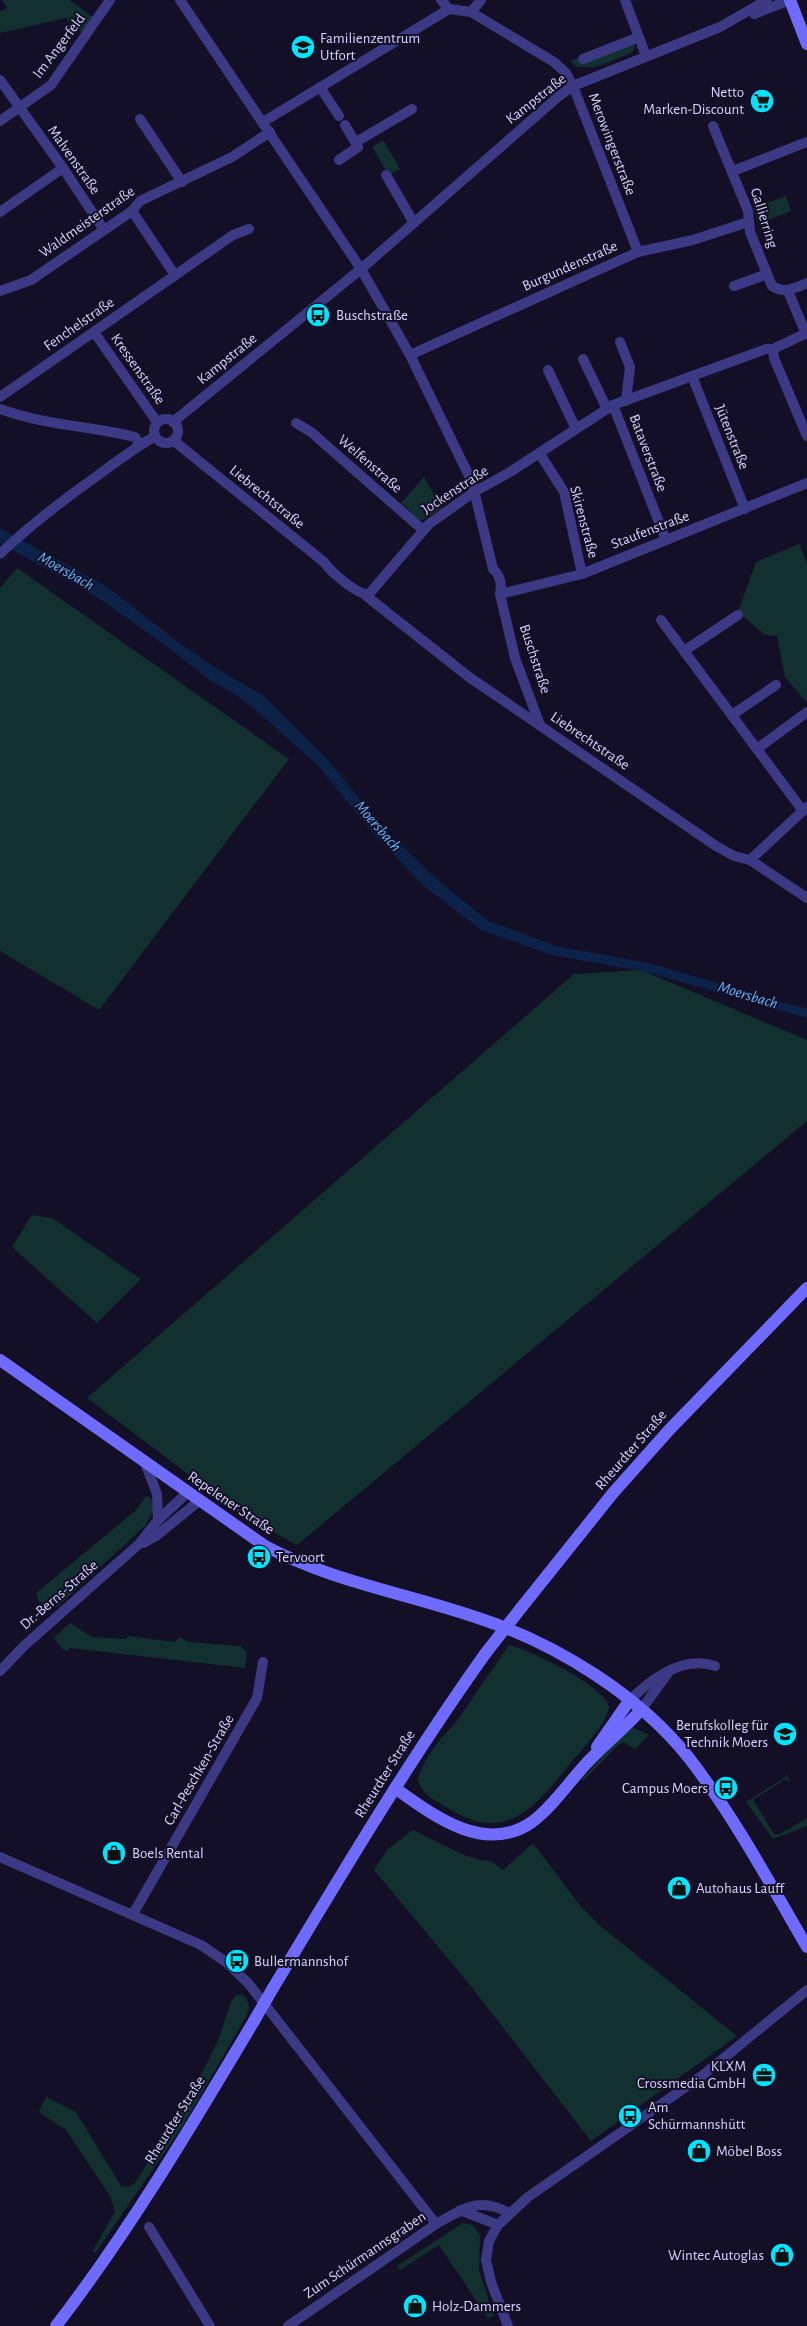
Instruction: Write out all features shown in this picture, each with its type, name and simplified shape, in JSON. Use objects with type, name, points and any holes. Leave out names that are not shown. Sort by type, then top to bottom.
[{"type":"main road","points":[[790,0],[807,44]]},
{"type":"main road","name":"Rheurdter Straße","points":[[56,2326],[123,2233],[184,2139],[273,1988],[396,1788],[440,1718],[485,1654],[613,1493],[670,1429],[807,1288]]},
{"type":"main road","name":"Repelener Straße","points":[[0,1360],[198,1501],[266,1546],[304,1565],[369,1588],[483,1619],[530,1637],[583,1667],[641,1710],[688,1757],[708,1786],[807,1948]]},
{"type":"main road","points":[[586,1764],[629,1701]]},
{"type":"main road","points":[[396,1788],[435,1817],[470,1832],[496,1835],[509,1833],[532,1822],[545,1811],[586,1764],[641,1710]]},
{"type":"street","name":"Im Angerfeld","points":[[0,121],[51,85],[110,0]]},
{"type":"street","name":"Buschstraße","points":[[180,0],[361,270],[410,355],[472,482],[493,569],[497,573],[501,586],[500,594],[515,658],[540,725]]},
{"type":"street","points":[[263,122],[449,9],[441,0]]},
{"type":"street","points":[[471,12],[481,0]]},
{"type":"street","points":[[625,0],[646,56]]},
{"type":"street","name":"Kampstraße","points":[[727,24],[767,0]]},
{"type":"street","name":"Kampstraße","points":[[173,422],[361,270],[559,96],[574,86],[646,56],[790,0]]},
{"type":"street","name":"Merowingerstraße","points":[[449,9],[471,12],[554,62],[566,73],[574,86],[638,252]]},
{"type":"street","points":[[583,59],[639,37]]},
{"type":"street","name":"Malvenstraße","points":[[0,80],[63,168],[104,230]]},
{"type":"street","points":[[320,87],[339,116]]},
{"type":"street","points":[[356,142],[412,109]]},
{"type":"street","points":[[140,119],[182,182]]},
{"type":"street","points":[[339,160],[358,147],[345,125]]},
{"type":"street","name":"Gallierring","points":[[713,126],[748,211],[748,222],[772,286],[777,290],[788,291]]},
{"type":"street","name":"Waldmeisterstraße","points":[[0,290],[31,280],[132,211],[140,201],[232,157],[270,132]]},
{"type":"street","points":[[733,171],[807,142]]},
{"type":"street","points":[[0,212],[63,168]]},
{"type":"street","points":[[386,175],[414,223]]},
{"type":"street","points":[[132,211],[176,275]]},
{"type":"street","name":"Burgundenstraße","points":[[410,355],[638,252],[693,240],[748,222]]},
{"type":"street","name":"Fenchelstraße","points":[[0,397],[233,235],[249,229]]},
{"type":"street","points":[[734,286],[767,274]]},
{"type":"street","points":[[806,333],[788,291],[807,283]]},
{"type":"street","name":"Kressenstraße","points":[[94,332],[157,422]]},
{"type":"street","name":"Jockenstraße","points":[[367,595],[422,530],[474,492],[540,454],[610,407],[766,349],[773,349],[806,333]]},
{"type":"street","points":[[620,342],[630,367],[626,401]]},
{"type":"street","points":[[773,349],[774,358],[807,436]]},
{"type":"street","points":[[583,359],[610,407]]},
{"type":"street","points":[[548,370],[576,429]]},
{"type":"street","name":"Jütenstraße","points":[[692,376],[745,510]]},
{"type":"street","name":"Bataverstraße","points":[[610,407],[666,540]]},
{"type":"street","points":[[0,409],[30,419],[135,437],[140,445]]},
{"type":"street","points":[[165,419],[173,422],[178,429],[174,441],[162,443],[154,437],[153,430],[157,422],[165,419]]},
{"type":"street","name":"Welfenstraße","points":[[296,422],[311,432],[422,530]]},
{"type":"street","points":[[0,554],[23,531],[140,445],[154,437]]},
{"type":"street","name":"Liebrechtstraße","points":[[174,441],[324,562],[328,569],[367,595],[469,677],[716,846],[734,856],[750,860],[807,898]]},
{"type":"street","name":"Skirenstraße","points":[[540,454],[564,492],[582,574]]},
{"type":"street","name":"Staufenstraße","points":[[500,594],[582,574],[745,510],[807,483]]},
{"type":"street","points":[[684,650],[738,615]]},
{"type":"street","points":[[661,620],[757,749],[805,809],[750,860]]},
{"type":"street","points":[[732,715],[776,685]]},
{"type":"street","points":[[757,749],[807,712]]},
{"type":"street","points":[[145,1463],[157,1494],[158,1520]]},
{"type":"street","name":"Dr.-Berns-Straße","points":[[0,1672],[25,1645],[140,1544],[158,1520],[187,1493]]},
{"type":"street","name":"Dr.-Berns-Straße","points":[[140,1544],[156,1536],[198,1501]]},
{"type":"street","name":"Carl-Peschken-Straße","points":[[133,1914],[257,1698],[263,1662]]},
{"type":"street","points":[[629,1701],[642,1688],[670,1670],[697,1662],[715,1666]]},
{"type":"street","points":[[641,1710],[670,1670]]},
{"type":"street","points":[[0,1857],[201,1945],[226,1962],[248,1984],[436,2224]]},
{"type":"street","points":[[508,2326],[491,2282],[486,2260],[489,2241],[498,2225],[528,2197],[703,2075],[807,1990]]},
{"type":"street","name":"Zum Schürmannsgraben","points":[[288,2326],[436,2224],[460,2210],[476,2205],[488,2204],[509,2213]]},
{"type":"street","points":[[460,2210],[498,2225]]},
{"type":"street","points":[[149,2228],[210,2326]]},
{"type":"green space","points":[[2,0],[69,0],[93,17],[82,33],[74,22],[71,24],[66,18],[0,33],[0,12],[7,8]]},
{"type":"green space","points":[[634,42],[635,48],[631,53],[595,67],[573,65],[571,60],[578,58],[582,63]]},
{"type":"green space","points":[[383,140],[400,169],[389,175],[372,147]]},
{"type":"green space","points":[[786,196],[791,211],[759,224],[753,208]]},
{"type":"green space","points":[[424,477],[442,508],[423,520],[419,520],[401,503]]},
{"type":"green space","points":[[799,544],[807,564],[807,703],[785,677],[777,636],[765,635],[738,612],[756,562]]},
{"type":"green space","points":[[17,568],[289,759],[99,1010],[0,951],[0,588]]},
{"type":"green space","points":[[641,970],[807,1040],[807,1121],[297,1545],[245,1517],[87,1398],[574,974]]},
{"type":"green space","points":[[32,1215],[52,1218],[141,1279],[97,1323],[12,1247]]},
{"type":"green space","points":[[146,1496],[151,1498],[154,1510],[145,1526],[57,1607],[39,1602],[36,1593],[135,1511]]},
{"type":"green space","points":[[70,1623],[92,1637],[126,1639],[128,1636],[175,1642],[180,1637],[188,1642],[241,1646],[247,1653],[245,1668],[70,1648],[67,1651],[62,1649],[54,1638]]},
{"type":"green space","points":[[509,1645],[565,1670],[595,1689],[605,1699],[609,1707],[604,1721],[594,1735],[547,1792],[519,1815],[503,1822],[487,1823],[467,1818],[433,1799],[421,1788],[418,1778],[424,1763],[433,1749],[454,1725]]},
{"type":"green space","points":[[633,1727],[649,1735],[635,1749],[624,1742],[618,1745],[584,1780],[581,1780],[620,1738]]},
{"type":"green space","points":[[785,1772],[791,1783],[786,1779],[753,1800],[774,1834],[780,1834],[807,1818],[807,1826],[773,1839],[746,1802],[786,1777]]},
{"type":"green space","points":[[413,1830],[464,1855],[479,1860],[491,1861],[503,1870],[533,1843],[578,1903],[598,1924],[737,2036],[591,2141],[470,1985],[374,1870],[388,1849]]},
{"type":"green space","points":[[236,1995],[242,1995],[247,1999],[249,2008],[246,2017],[182,2127],[96,2252],[92,2252],[115,2212],[110,2196],[66,2130],[39,2112],[46,2097],[76,2112],[121,2186],[128,2187],[135,2183],[197,2082],[218,2041],[231,2002]]},
{"type":"green space","points":[[463,2223],[473,2225],[480,2235],[479,2270],[494,2316],[488,2318],[439,2245],[400,2270],[397,2266]]},
{"type":"water","name":"Moersbach","points":[[0,528],[106,586],[178,642],[219,670],[264,696],[326,758],[382,826],[433,876],[488,921],[556,946],[649,963],[807,1009],[807,1018],[647,972],[552,955],[481,930],[423,885],[374,834],[318,766],[255,709],[233,693],[211,681],[173,651],[97,597],[0,543]]},
{"type":"place","name":"Familienzentrum Utfort","points":[[303,47]]},
{"type":"place","name":"Netto Marken-Discount","points":[[762,101]]},
{"type":"place","name":"Buschstraße","points":[[318,315]]},
{"type":"place","name":"Tervoort","points":[[259,1557]]},
{"type":"place","name":"Berufskolleg für Technik Moers","points":[[785,1734]]},
{"type":"place","name":"Campus Moers","points":[[726,1788]]},
{"type":"place","name":"Boels Rental","points":[[114,1853]]},
{"type":"place","name":"Autohaus Lauff","points":[[679,1888]]},
{"type":"place","name":"Bullermannshof","points":[[237,1961]]},
{"type":"place","name":"KLXM Crossmedia GmbH","points":[[764,2075]]},
{"type":"place","name":"Am Schürmannshütt","points":[[630,2116]]},
{"type":"place","name":"Möbel Boss","points":[[699,2151]]},
{"type":"place","name":"Wintec Autoglas","points":[[782,2255]]},
{"type":"place","name":"Holz-Dammers","points":[[415,2306]]}]
